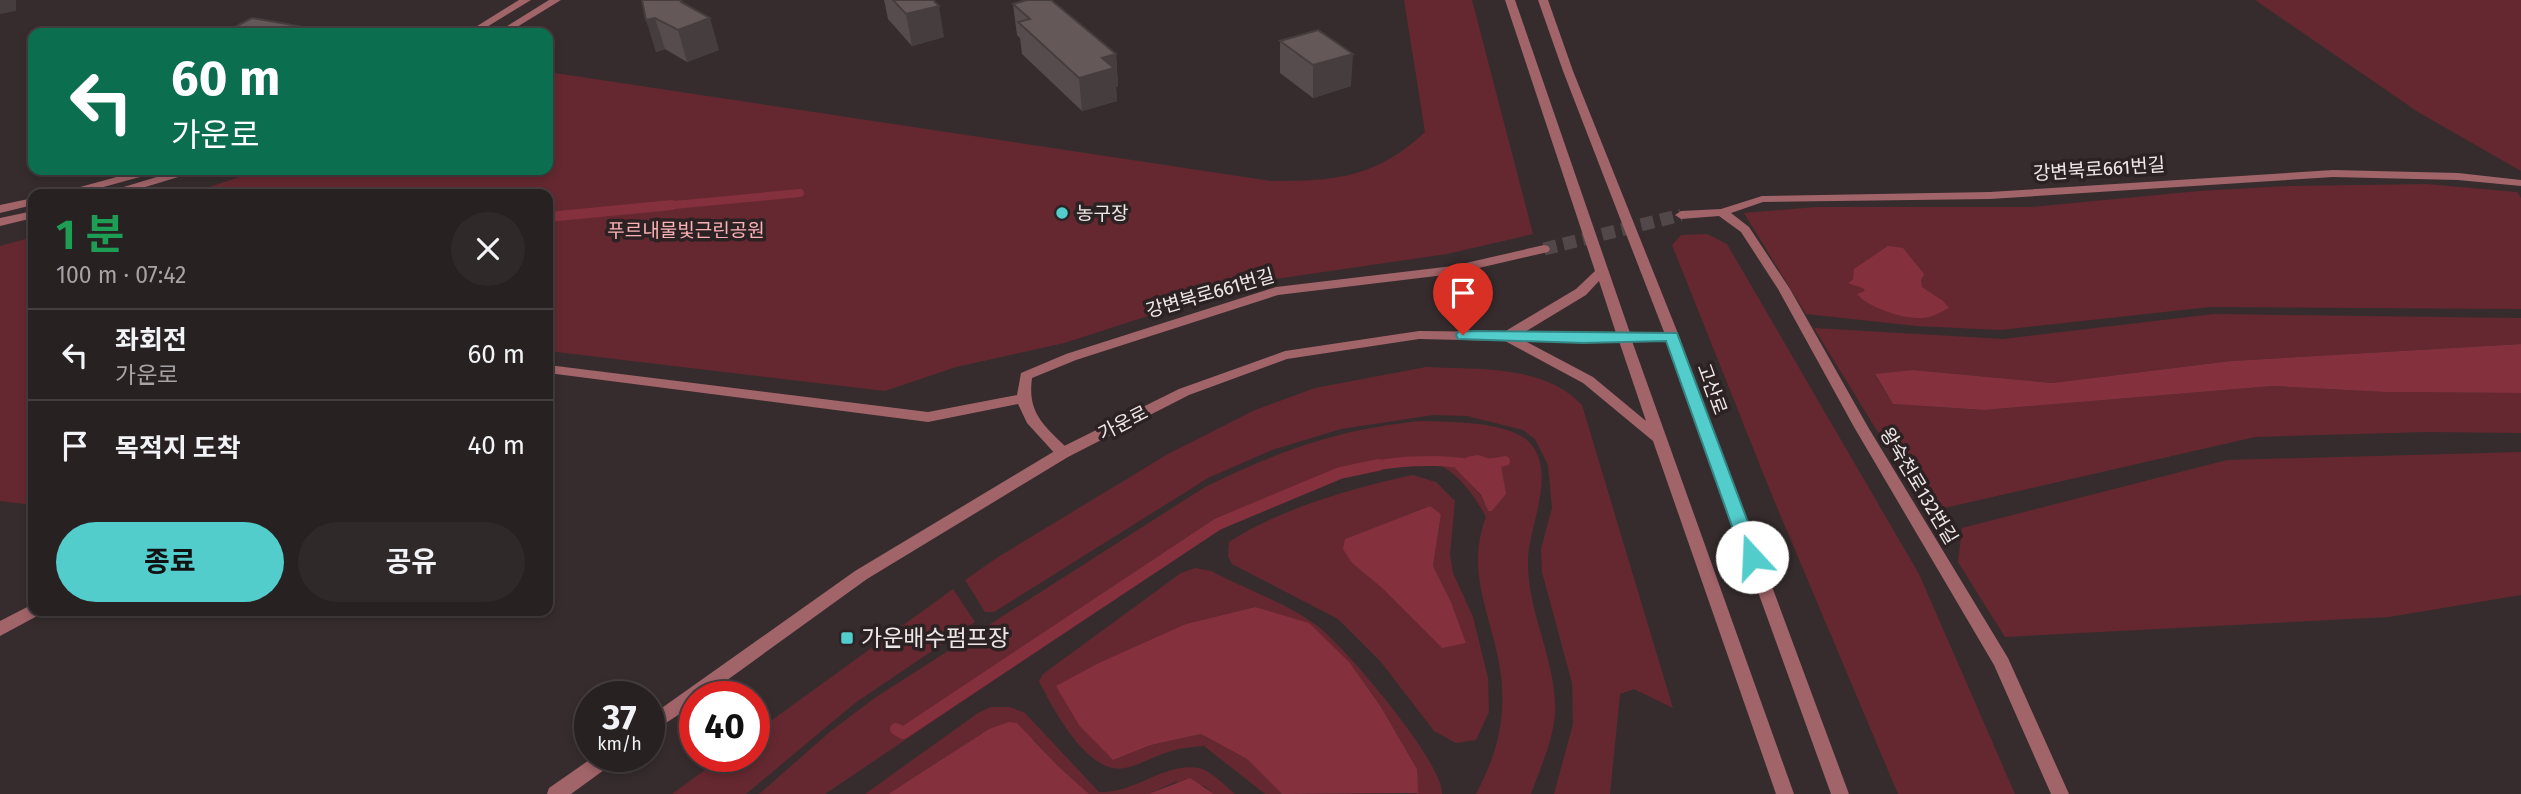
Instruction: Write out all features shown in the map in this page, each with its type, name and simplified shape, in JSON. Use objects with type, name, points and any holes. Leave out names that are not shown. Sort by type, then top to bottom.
[{"type":"street","points":[[479,28],[526,0]]},
{"type":"street","points":[[508,28],[555,0]]},
{"type":"street","points":[[1510,0],[1601,272],[1626,338],[1657,438],[1785,794]]},
{"type":"street","name":"고산로","points":[[1543,0],[1567,71],[1672,336],[1840,794]]},
{"type":"street","name":"강변북로661번길","points":[[1681,215],[1722,212],[1762,199],[2021,194],[2270,174],[2419,173],[2521,183]]},
{"type":"street","points":[[84,189],[136,175]]},
{"type":"street","points":[[128,189],[174,175]]},
{"type":"street","points":[[0,209],[28,203]]},
{"type":"street","name":"왕숙천로132번길","points":[[1722,212],[1745,230],[1784,289],[1861,426],[2002,663],[2060,794]]},
{"type":"street","points":[[0,222],[28,216]]},
{"type":"street","name":"강변북로661번길","points":[[1022,399],[1026,376],[1071,356],[1276,291],[1453,270],[1544,249]]},
{"type":"street","points":[[1507,336],[1581,292],[1601,272]]},
{"type":"street","name":"가운로","points":[[665,716],[861,575],[1063,453],[1184,392],[1285,355],[1419,335],[1626,338],[1672,336]]},
{"type":"street","points":[[1507,336],[1588,380],[1657,438]]},
{"type":"street","points":[[553,370],[928,417],[1022,399],[1029,418],[1063,453]]},
{"type":"street","points":[[0,629],[28,613]]},
{"type":"street","points":[[556,794],[587,772]]},
{"type":"green space","name":"푸르내물빛근린공원","points":[[1404,0],[1472,0],[1533,234],[1447,254],[1254,282],[1064,343],[956,367],[885,391],[553,352],[553,189],[204,189],[245,175],[553,175],[553,73],[1271,181],[1315,180],[1354,174],[1389,159],[1425,132]]},
{"type":"green space","points":[[2255,0],[2521,0],[2521,171],[2418,112]]},
{"type":"green space","points":[[2426,184],[2517,192],[2521,198],[2521,309],[2210,307],[2001,330],[1916,326],[1806,314],[1744,213],[1816,207],[2032,207],[2199,191],[2290,186]]},
{"type":"green space","points":[[1707,234],[1727,244],[1919,574],[2015,794],[1898,794],[1771,493],[1672,245],[1681,235]]},
{"type":"green space","points":[[28,238],[28,504],[0,501],[0,246]]},
{"type":"green space","points":[[2214,314],[2521,318],[2521,344],[2231,361],[2052,383],[1913,370],[1875,375],[1893,404],[1984,410],[2273,386],[2384,392],[2521,393],[2521,433],[2427,432],[2255,437],[1927,512],[1814,328],[2003,339]]},
{"type":"green space","points":[[1426,367],[1488,370],[1530,376],[1567,392],[1582,405],[1673,708],[1634,689],[1620,694],[1610,794],[1554,794],[1573,724],[1572,683],[1542,572],[1541,549],[1552,508],[1548,465],[1535,439],[1523,430],[1467,416],[1433,415],[1341,429],[1272,450],[1208,478],[994,612],[985,612],[965,580],[998,557],[1168,454],[1255,410],[1315,388]]},
{"type":"green space","points":[[1421,421],[1493,426],[1520,435],[1537,454],[1541,468],[1541,484],[1529,547],[1529,579],[1550,666],[1555,714],[1548,749],[1531,794],[1476,794],[1494,751],[1502,707],[1501,675],[1479,578],[1480,538],[1486,517],[1457,477],[1445,468],[1423,462],[1394,464],[1361,472],[1289,498],[1227,526],[1206,537],[825,794],[759,794],[831,731],[876,697],[1205,487],[1284,452],[1336,436]],"holes":[[[1456,468],[1506,494],[1492,511],[1488,511],[1481,496]]]},
{"type":"green space","points":[[2521,452],[2521,595],[2389,617],[2005,637],[1958,562],[1962,528],[2227,460]]},
{"type":"green space","points":[[1413,475],[1436,482],[1455,501],[1450,554],[1453,573],[1473,617],[1488,678],[1489,712],[1476,740],[1456,743],[1434,731],[1381,662],[1338,619],[1232,564],[1228,556],[1229,542],[1271,519],[1342,493]],"holes":[[[1430,506],[1441,514],[1433,566],[1451,602],[1466,643],[1441,647],[1382,588],[1352,563],[1345,539]]]},
{"type":"green space","points":[[1195,568],[1211,571],[1278,603],[1304,617],[1329,636],[1390,705],[1410,732],[1427,757],[1442,794],[1417,794],[1417,769],[1381,707],[1350,663],[1255,607],[1186,624],[1113,760],[1151,745],[1201,734],[1247,759],[1282,794],[1265,794],[1204,746],[1171,751],[1125,768],[1111,768],[1085,751],[1073,738],[1045,693],[1039,681],[1043,674],[1181,573]]},
{"type":"green space","points":[[953,589],[975,622],[855,703],[746,794],[672,794],[702,772],[770,772],[770,721]]},
{"type":"green space","points":[[991,707],[1010,707],[1025,713],[1099,792],[1125,788],[1161,773],[1186,767],[1208,772],[1235,794],[1214,794],[1204,786],[1175,782],[1148,794],[1089,794],[1034,740],[989,729],[888,794],[865,794],[978,713]]},
{"type":"shaded area","points":[[1888,246],[1903,248],[1924,274],[1922,287],[1949,308],[1925,318],[1906,317],[1878,308],[1857,294],[1865,291],[1848,283],[1853,280],[1854,269]]},
{"type":"shaded area","points":[[2521,344],[2521,393],[2384,392],[2273,386],[1984,410],[1893,404],[1875,374],[1913,370],[2052,383],[2231,361]]},
{"type":"shaded area","points":[[1478,455],[1501,466],[1506,494],[1492,511],[1488,511],[1481,495],[1455,468],[1467,457]]},
{"type":"shaded area","points":[[1430,506],[1441,514],[1433,566],[1451,602],[1466,643],[1442,648],[1382,588],[1352,563],[1343,549],[1345,539]]},
{"type":"shaded area","points":[[1255,607],[1309,623],[1350,663],[1381,707],[1417,769],[1418,793],[1282,794],[1247,759],[1201,734],[1151,745],[1113,760],[1079,725],[1056,686],[1099,663],[1186,624]]},
{"type":"shaded area","points":[[1009,722],[1017,723],[1089,794],[888,794],[989,729]]},
{"type":"shaded area","points":[[1190,778],[1214,794],[1148,794]]},
{"type":"building","points":[[642,0],[680,0],[710,18],[678,30],[655,18],[646,20]]},
{"type":"building","points":[[893,0],[933,0],[939,6],[906,14]]},
{"type":"building","points":[[1027,0],[1051,0],[1116,54],[1102,58],[1114,68],[1079,78],[1018,22],[1030,19],[1013,4]]},
{"type":"building","points":[[252,18],[298,26],[294,28],[233,28]]},
{"type":"building","points":[[1318,30],[1353,54],[1313,65],[1280,41]]},
{"type":"waterway","points":[[653,207],[800,193]]},
{"type":"waterway","points":[[553,217],[672,205]]},
{"type":"waterway","points":[[1369,467],[1410,462],[1478,464],[1505,461]]},
{"type":"waterway","points":[[896,729],[903,733],[1218,524],[1340,473],[1378,465]]},
{"type":"waterway","points":[[1477,465],[1488,465]]},
{"type":"tunnel","points":[[1544,249],[1681,215]]},
{"type":"place","name":"농구장","points":[[1062,213]]},
{"type":"place","name":"가운배수펌프장","points":[[847,638]]},
{"type":"route","points":[[1463,335],[1583,338],[1672,336],[1752,557]]}]
